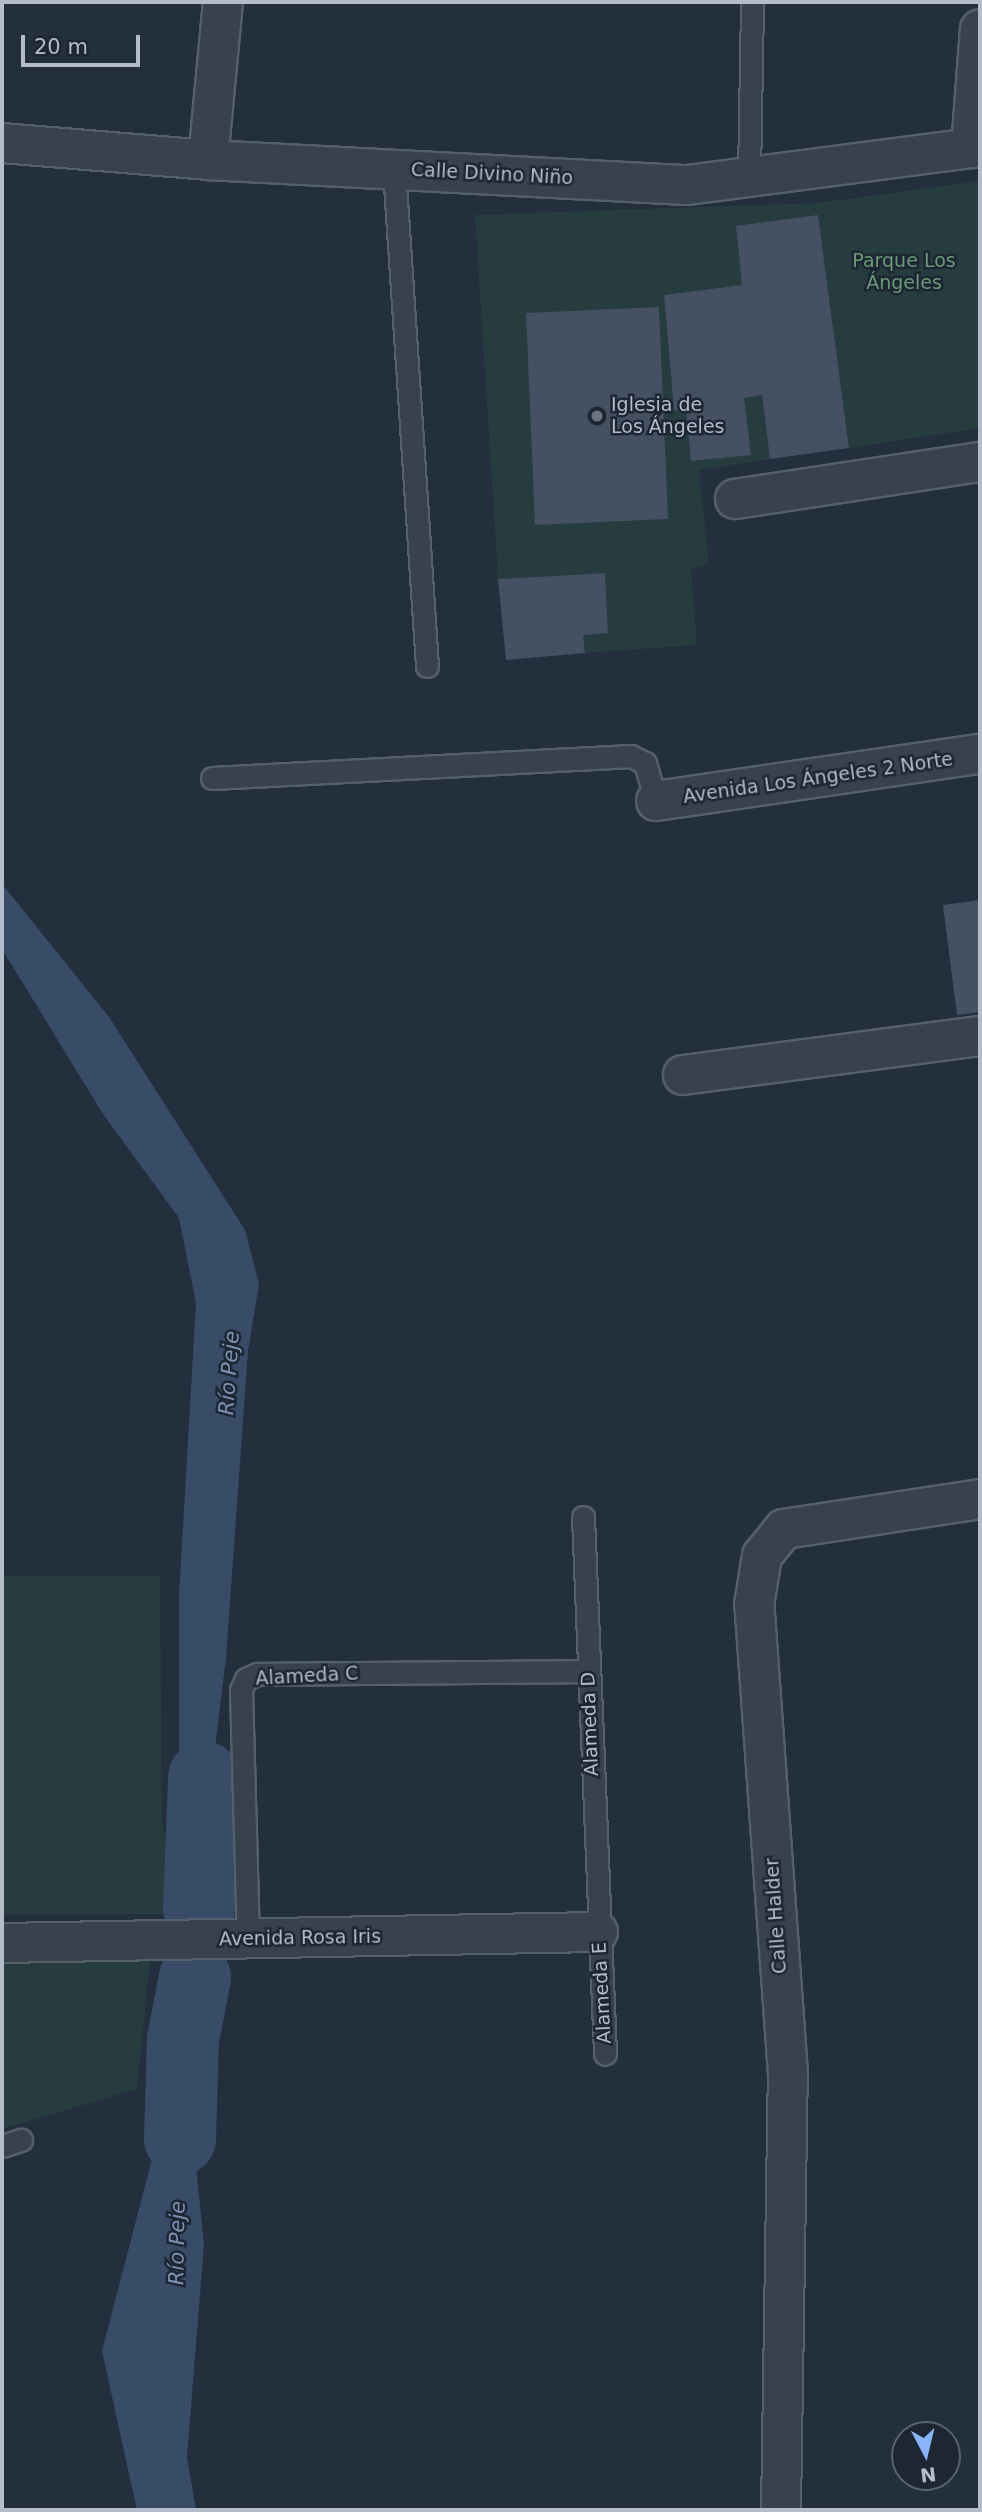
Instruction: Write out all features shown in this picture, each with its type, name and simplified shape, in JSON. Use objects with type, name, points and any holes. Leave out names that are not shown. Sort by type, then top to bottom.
[{"type":"street","points":[[208,160],[223,2]]},
{"type":"street","points":[[976,148],[980,29]]},
{"type":"street","name":"Calle Divino Niño","points":[[2,143],[208,160],[687,185],[976,148]]},
{"type":"street","points":[[734,499],[980,462]]},
{"type":"street","name":"Avenida Los Ángeles 2 Norte","points":[[656,801],[980,754]]},
{"type":"street","points":[[683,1075],[980,1036]]},
{"type":"street","name":"Calle Halder","points":[[781,2510],[788,2074],[754,1605],[762,1556],[784,1529],[980,1499]]},
{"type":"street","name":"Avenida Rosa Iris","points":[[2,1943],[598,1932]]},
{"type":"lane","points":[[748,176],[752,2]]},
{"type":"lane","points":[[394,169],[427,666]]},
{"type":"lane","points":[[212,778],[631,756],[645,763],[656,801]]},
{"type":"lane","name":"Alameda D","points":[[583,1517],[598,1932]]},
{"type":"lane","name":"Alameda C","points":[[248,1940],[240,1690],[246,1679],[257,1674],[588,1671]]},
{"type":"lane","name":"Alameda E","points":[[598,1932],[605,2054]]},
{"type":"green space","name":"Parque Los Ángeles","points":[[980,181],[980,428],[849,448],[818,215],[742,285],[664,296],[674,409],[686,411],[691,461],[750,455],[744,398],[762,395],[770,459],[699,470],[709,564],[691,569],[697,645],[585,653],[583,635],[608,633],[605,573],[498,579],[475,215],[817,203]]},
{"type":"green space","points":[[2,1576],[160,1576],[162,1817],[176,1914],[2,1914]]},
{"type":"green space","points":[[150,1960],[137,2089],[2,2129],[2,1964]]},
{"type":"water","points":[[2,884],[109,1017],[245,1230],[259,1284],[248,1351],[226,1658],[199,1877],[179,1799],[179,1596],[196,1303],[179,1218],[103,1114],[2,949]]},
{"type":"water","points":[[183,2040],[204,2244],[187,2457],[196,2510],[137,2510],[102,2351]]},
{"type":"building","points":[[818,215],[849,448],[770,459],[762,395],[744,398],[751,455],[691,461],[686,411],[674,410],[664,295],[742,285],[736,226]]},
{"type":"building","name":"Iglesia de Los Ángeles","points":[[659,307],[668,519],[535,525],[526,313]]},
{"type":"building","points":[[605,573],[608,633],[583,635],[585,653],[506,660],[498,579]]},
{"type":"building","points":[[980,900],[980,1012],[957,1015],[943,905]]},
{"type":"waterway","name":"Río Peje","points":[[199,1909],[204,1777]]},
{"type":"waterway","name":"Río Peje","points":[[180,2139],[183,2040],[195,1977]]},
{"type":"place","name":"Iglesia de Los Ángeles","points":[[597,416]]}]
